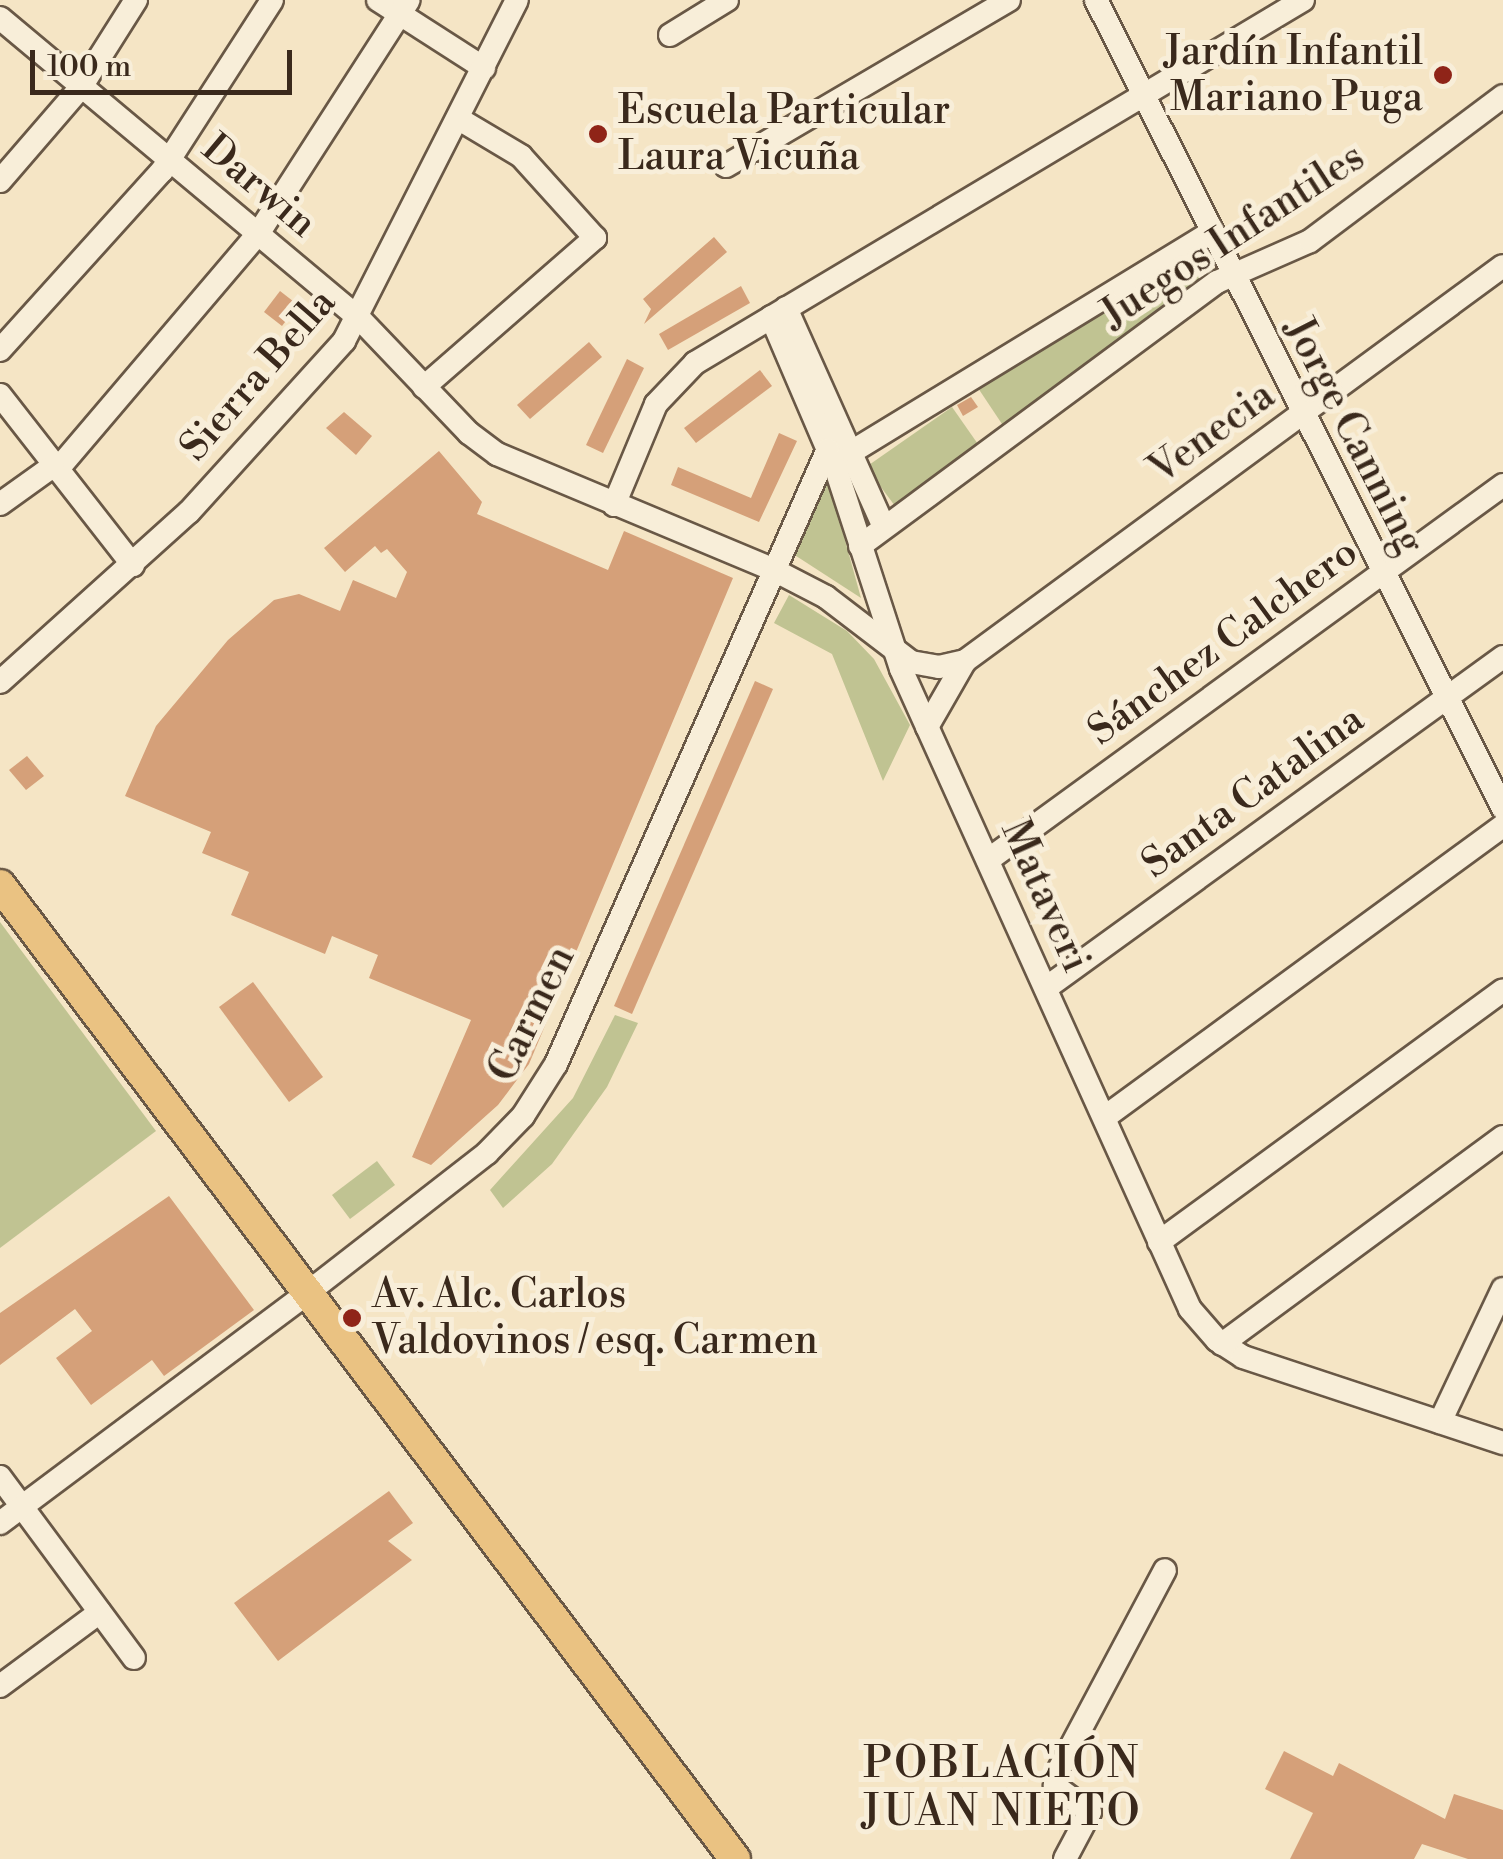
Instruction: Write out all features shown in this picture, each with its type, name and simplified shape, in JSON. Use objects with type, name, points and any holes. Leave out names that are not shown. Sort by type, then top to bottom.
[{"type":"main road","points":[[0,885],[735,1859]]},
{"type":"street","points":[[0,164],[76,83],[122,0]]},
{"type":"street","points":[[0,181],[136,0]]},
{"type":"street","points":[[0,334],[165,156],[258,0]]},
{"type":"street","points":[[0,350],[165,156],[272,0]]},
{"type":"street","name":"Sierra Bella","points":[[0,682],[134,565],[242,456],[360,319],[517,0]]},
{"type":"street","points":[[670,35],[727,0]]},
{"type":"street","points":[[726,166],[1009,0]]},
{"type":"street","name":"Jorge Canning","points":[[1096,0],[1209,234],[1503,808]]},
{"type":"street","points":[[614,505],[668,386],[778,313],[1303,0]]},
{"type":"street","points":[[0,504],[53,466],[254,231],[394,4],[484,68]]},
{"type":"street","name":"Darwin","points":[[0,18],[360,319],[458,422]]},
{"type":"street","name":"Juegos Infantiles","points":[[860,546],[883,525],[1230,274],[1260,268],[1310,241],[1503,96]]},
{"type":"street","points":[[424,388],[596,238],[521,156],[459,118]]},
{"type":"street","name":"Juegos Infantiles","points":[[852,451],[1209,234]]},
{"type":"street","name":"Venecia","points":[[928,728],[965,661],[1503,266]]},
{"type":"street","points":[[778,313],[895,652],[931,667],[965,661]]},
{"type":"street","points":[[778,313],[852,451],[883,525]]},
{"type":"street","points":[[0,395],[134,565]]},
{"type":"street","name":"Mataveri","points":[[458,422],[498,454],[772,569],[826,598],[895,652],[1184,1298],[1222,1344],[1262,1364],[1503,1443]]},
{"type":"street","name":"Carmen","points":[[0,1523],[487,1153],[542,1090],[828,449]]},
{"type":"street","name":"Sánchez Calchero","points":[[988,860],[1503,485]]},
{"type":"street","name":"Santa Catalina","points":[[1046,988],[1503,657]]},
{"type":"street","points":[[1105,1117],[1503,826]]},
{"type":"street","points":[[1159,1242],[1503,990]]},
{"type":"street","points":[[1222,1344],[1503,1137]]},
{"type":"street","points":[[1440,1422],[1503,1289]]},
{"type":"street","points":[[0,1477],[134,1658]]},
{"type":"street","points":[[1065,1859],[1090,1812],[1062,1793],[1056,1778],[1165,1570]]},
{"type":"street","points":[[0,1686],[100,1612]]},
{"type":"green space","points":[[1204,253],[1217,274],[1004,427],[978,388]]},
{"type":"green space","points":[[952,407],[980,447],[895,506],[866,467]]},
{"type":"green space","points":[[827,475],[861,598],[790,552]]},
{"type":"green space","points":[[789,595],[847,631],[874,659],[910,725],[883,781],[832,654],[774,623]]},
{"type":"green space","points":[[0,922],[156,1131],[0,1248]]},
{"type":"green space","points":[[615,1015],[638,1023],[607,1087],[552,1164],[503,1208],[490,1190],[573,1098]]},
{"type":"green space","points":[[377,1161],[395,1185],[350,1219],[332,1195]]},
{"type":"building","points":[[714,237],[727,252],[644,324],[651,309],[643,299]]},
{"type":"building","points":[[741,286],[750,303],[668,350],[659,334]]},
{"type":"building","points":[[280,291],[298,305],[282,326],[264,312]]},
{"type":"building","points":[[589,342],[602,357],[530,419],[517,405]]},
{"type":"building","points":[[627,359],[644,368],[603,453],[586,445]]},
{"type":"building","points":[[760,370],[772,386],[696,443],[684,428]]},
{"type":"building","points":[[971,397],[978,407],[963,416],[957,405]]},
{"type":"building","points":[[344,412],[372,436],[356,455],[326,428]]},
{"type":"building","points":[[779,433],[797,441],[759,522],[671,485],[678,467],[751,498]]},
{"type":"building","points":[[439,451],[482,502],[477,514],[608,570],[624,531],[733,578],[529,1064],[498,1105],[431,1165],[412,1157],[471,1020],[369,978],[378,955],[332,936],[325,954],[231,915],[249,872],[202,853],[211,832],[125,796],[156,726],[228,640],[274,600],[299,594],[340,611],[353,580],[396,598],[407,572],[387,549],[381,553],[375,546],[345,572],[324,548]]},
{"type":"building","points":[[755,681],[773,689],[632,1014],[614,1006]]},
{"type":"building","points":[[27,756],[44,776],[26,790],[9,770]]},
{"type":"building","points":[[253,982],[323,1077],[289,1102],[219,1007]]},
{"type":"building","points":[[169,1196],[254,1310],[164,1376],[152,1360],[91,1405],[56,1358],[92,1331],[75,1309],[0,1365],[0,1313]]},
{"type":"building","points":[[389,1491],[413,1523],[388,1541],[412,1560],[278,1661],[234,1603]]},
{"type":"building","points":[[1284,1751],[1333,1776],[1339,1763],[1445,1819],[1454,1794],[1503,1810],[1503,1859],[1468,1859],[1422,1844],[1414,1859],[1290,1859],[1313,1813],[1265,1789]]},
{"type":"place","name":"Jardín Infantil Mariano Puga","points":[[1443,75]]},
{"type":"place","name":"Escuela Particular Laura Vicuña","points":[[598,134]]},
{"type":"place","name":"Av. Alc. Carlos Valdovinos / esq. Carmen","points":[[352,1318]]},
{"type":"district","name":"POBLACIÓN JUAN NIETO","points":[[1002,1789]]}]
